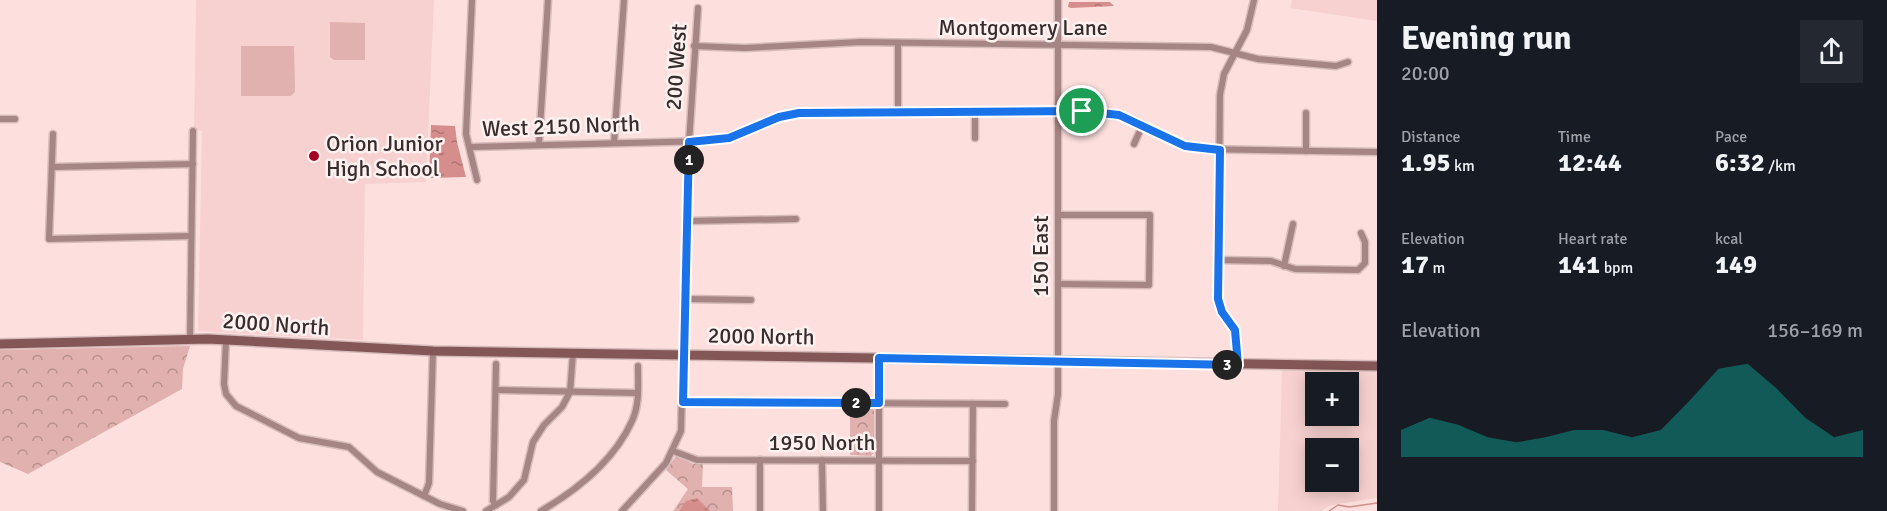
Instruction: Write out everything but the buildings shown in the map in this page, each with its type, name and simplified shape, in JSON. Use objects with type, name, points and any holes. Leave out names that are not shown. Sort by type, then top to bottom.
[{"type":"street","points":[[472,0],[466,134],[471,147],[477,180]]},
{"type":"street","points":[[539,144],[548,0]]},
{"type":"street","points":[[615,143],[624,0]]},
{"type":"street","name":"150 East","points":[[1054,511],[1054,421],[1058,394],[1060,112],[1058,0]]},
{"type":"street","points":[[1238,365],[1235,330],[1222,312],[1218,299],[1221,88],[1224,74],[1247,30],[1254,0]]},
{"type":"street","name":"200 West","points":[[674,451],[681,431],[683,402],[689,142],[698,8]]},
{"type":"street","name":"Montgomery Lane","points":[[694,46],[746,48],[846,42],[1059,44],[1211,48],[1250,58],[1336,66],[1348,62]]},
{"type":"street","points":[[898,44],[898,113]]},
{"type":"street","points":[[975,112],[975,138]]},
{"type":"street","name":"West 2150 North","points":[[471,147],[689,142],[729,138],[779,117],[799,113],[1060,112],[1119,115],[1143,124],[1185,146],[1220,150],[1377,152]]},
{"type":"street","points":[[1306,114],[1306,151]]},
{"type":"street","points":[[0,119],[15,119]]},
{"type":"street","points":[[1134,144],[1143,124]]},
{"type":"street","points":[[190,339],[193,130]]},
{"type":"street","points":[[53,134],[49,239],[192,236]]},
{"type":"street","points":[[53,167],[193,164]]},
{"type":"street","points":[[1058,215],[1150,215],[1149,285],[1058,284]]},
{"type":"street","points":[[688,221],[796,219]]},
{"type":"street","points":[[1284,266],[1293,224]]},
{"type":"street","points":[[1218,260],[1271,261],[1295,270],[1358,270],[1363,267],[1365,242],[1362,233]]},
{"type":"street","points":[[686,299],[751,300]]},
{"type":"street","name":"2000 North","points":[[0,344],[190,339],[433,351],[1377,366]]},
{"type":"street","points":[[226,340],[224,384],[226,394],[236,406],[299,438],[349,447],[377,472],[424,496],[463,511]]},
{"type":"street","points":[[424,496],[429,483],[433,351]]},
{"type":"street","points":[[486,511],[516,490],[527,470],[533,442],[544,425],[562,407],[570,392],[573,353]]},
{"type":"street","points":[[879,358],[879,511]]},
{"type":"street","points":[[496,364],[493,501],[496,505]]},
{"type":"street","points":[[541,511],[574,491],[611,453],[633,420],[638,393],[638,366]]},
{"type":"street","points":[[496,390],[638,393]]},
{"type":"street","points":[[683,402],[1005,404]]},
{"type":"street","points":[[972,511],[973,404]]},
{"type":"street","points":[[622,511],[674,451]]},
{"type":"street","name":"1950 North","points":[[674,451],[697,460],[973,461]]},
{"type":"street","points":[[760,460],[760,511]]},
{"type":"street","points":[[822,460],[823,511]]},
{"type":"shaded area","name":"Orion Junior High School","points":[[196,0],[434,0],[426,182],[365,184],[363,340],[198,331],[202,131],[194,130]]},
{"type":"shaded area","points":[[1292,0],[1377,0],[1377,21],[1290,8]]},
{"type":"shaded area","points":[[1282,370],[1377,371],[1377,498],[1331,505],[1321,511],[1278,511]]},
{"type":"green space","points":[[330,22],[365,23],[365,60],[334,60],[330,57]]},
{"type":"green space","points":[[241,46],[294,46],[295,92],[291,96],[241,96]]},
{"type":"green space","points":[[190,346],[183,369],[182,389],[28,474],[0,462],[0,350]]},
{"type":"green space","points":[[850,408],[874,410],[874,453],[871,456],[850,455]]},
{"type":"green space","points":[[676,456],[693,464],[703,464],[702,487],[732,487],[733,511],[673,511],[688,489],[666,470]]},
{"type":"water","points":[[1069,2],[1110,2],[1114,6],[1071,8],[1068,7]]},
{"type":"water","points":[[431,125],[455,126],[466,177],[429,178]]},
{"type":"water","points":[[697,498],[710,511],[679,511],[686,501]]},
{"type":"waterway","points":[[1329,511],[1338,505],[1349,507],[1377,503]]},
{"type":"place","name":"Orion Junior High School","points":[[314,156]]},
{"type":"route","points":[[1082,111],[1119,115],[1154,129],[1185,146],[1220,150],[1218,299],[1222,312],[1235,330],[1238,340],[1238,365],[879,358],[879,403],[683,402],[689,142],[729,138],[779,117],[799,113],[1082,111]]}]
